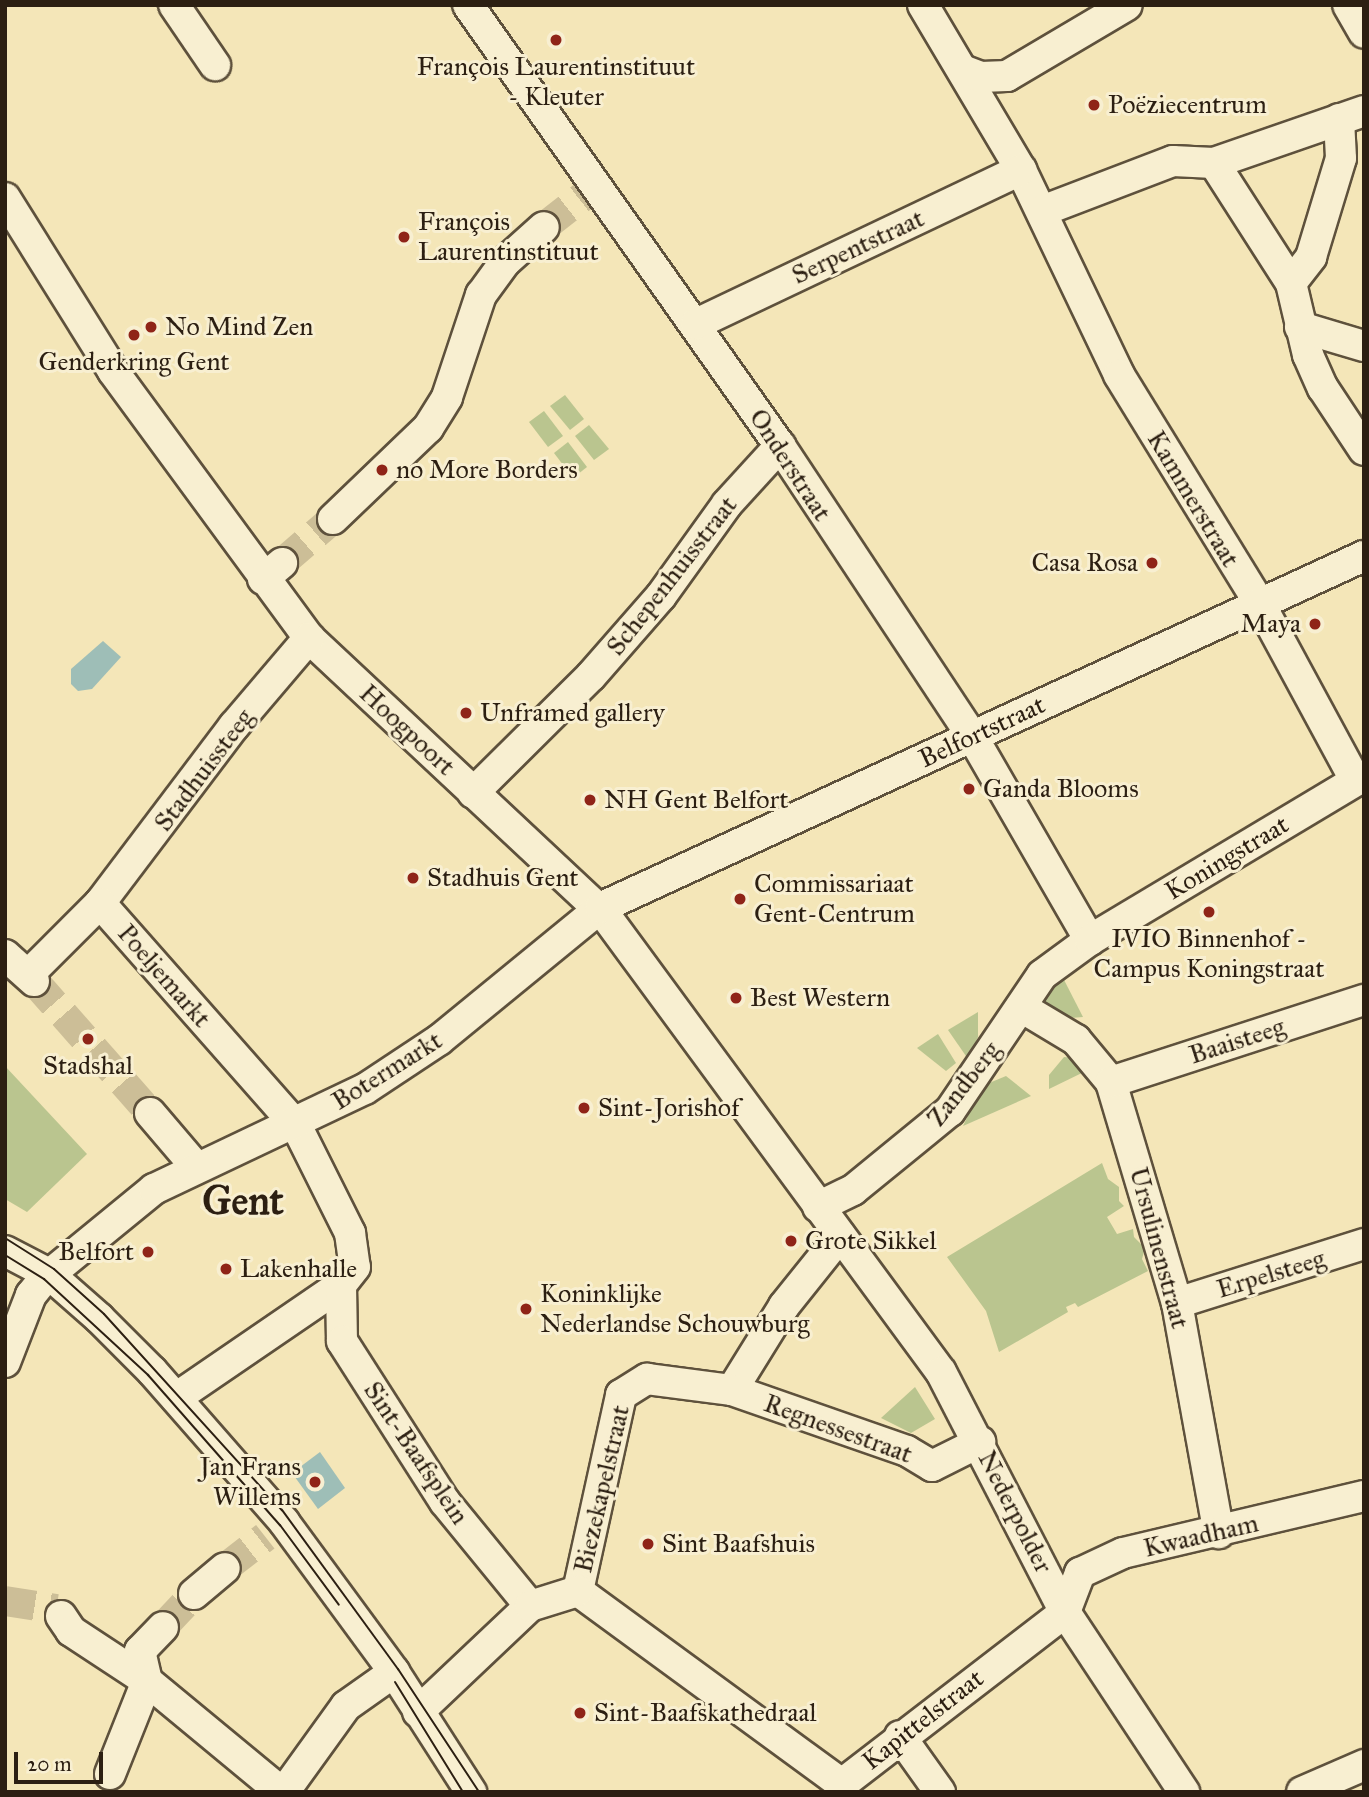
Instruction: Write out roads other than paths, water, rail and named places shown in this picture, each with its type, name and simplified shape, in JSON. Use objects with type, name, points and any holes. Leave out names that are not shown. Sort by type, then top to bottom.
[{"type":"street","points":[[174,5],[215,65]]},
{"type":"street","name":"Onderstraat","points":[[468,5],[592,190],[696,324],[780,446],[972,736],[1090,940]]},
{"type":"street","name":"Kammerstraat","points":[[923,5],[965,71],[1021,170],[1119,375],[1260,604],[1360,778]]},
{"type":"street","points":[[965,71],[981,77],[1007,76],[1127,5]]},
{"type":"street","points":[[1348,5],[1364,33]]},
{"type":"street","points":[[1042,211],[1173,161],[1214,163],[1351,115]]},
{"type":"street","points":[[1292,283],[1311,257],[1351,115]]},
{"type":"street","points":[[1214,163],[1292,283],[1300,327],[1323,388],[1364,450]]},
{"type":"street","name":"Serpentstraat","points":[[696,324],[1021,170]]},
{"type":"street","name":"Hoogpoort","points":[[5,198],[113,371],[273,571],[309,638],[600,908],[840,1236]]},
{"type":"street","points":[[333,519],[428,428],[447,397],[481,295],[505,262],[544,227]]},
{"type":"street","points":[[1300,327],[1364,346]]},
{"type":"street","name":"Schepenhuisstraat","points":[[473,793],[600,666],[661,596],[727,504],[780,446]]},
{"type":"street","name":"Belfortstraat","points":[[600,908],[1364,556]]},
{"type":"street","name":"Stadhuissteeg","points":[[100,903],[234,726],[309,638]]},
{"type":"street","name":"Koningstraat","points":[[1090,940],[1360,778]]},
{"type":"street","name":"Poeljemarkt","points":[[5,955],[31,978],[100,903],[296,1125]]},
{"type":"street","name":"Botermarkt","points":[[5,1362],[31,1295],[49,1274],[154,1189],[196,1167],[296,1125],[365,1089],[439,1040],[600,908]]},
{"type":"street","name":"Zandberg","points":[[818,1207],[853,1190],[950,1111],[1042,975],[1090,940]]},
{"type":"street","name":"Baaisteeg","points":[[1111,1082],[1364,1000]]},
{"type":"street","name":"Ursulinenstraat","points":[[1021,1007],[1076,1040],[1111,1082],[1177,1303],[1219,1533]]},
{"type":"street","points":[[149,1113],[196,1167]]},
{"type":"street","points":[[176,1398],[345,1279],[355,1267],[350,1233],[296,1125]]},
{"type":"street","points":[[732,1390],[784,1306],[840,1236]]},
{"type":"street","name":"Nederpolder","points":[[840,1236],[941,1372],[980,1442],[1065,1612],[1184,1792]]},
{"type":"street","name":"Erpelsteeg","points":[[1177,1303],[1363,1248]]},
{"type":"street","points":[[5,1251],[49,1274],[176,1398],[275,1529],[394,1671],[471,1792]]},
{"type":"street","name":"Sint-Baafsplein","points":[[345,1279],[342,1341],[445,1503],[530,1606]]},
{"type":"street","name":"Biezekapelstraat","points":[[579,1591],[621,1395],[647,1379],[732,1390]]},
{"type":"street","name":"Regnessestraat","points":[[732,1390],[907,1451],[932,1466],[980,1442]]},
{"type":"street","name":"Kwaadham","points":[[1065,1612],[1080,1573],[1123,1553],[1219,1533],[1364,1496]]},
{"type":"street","points":[[194,1594],[225,1568]]},
{"type":"street","points":[[418,1712],[530,1606],[579,1591]]},
{"type":"street","name":"Kapittelstraat","points":[[579,1591],[842,1784],[900,1736],[1065,1612]]},
{"type":"street","points":[[61,1616],[71,1631],[147,1681],[282,1792],[346,1706],[394,1671]]},
{"type":"street","points":[[110,1774],[147,1681],[140,1651],[163,1627]]},
{"type":"street","points":[[900,1736],[940,1792]]},
{"type":"street","points":[[1303,1792],[1364,1765]]},
{"type":"water","points":[[103,641],[121,657],[92,689],[78,691],[71,684],[71,669]]},
{"type":"water","points":[[320,1452],[345,1488],[318,1509],[292,1473]]},
{"type":"tunnel","points":[[544,227],[585,195]]},
{"type":"tunnel","points":[[282,563],[333,519]]},
{"type":"tunnel","points":[[34,981],[150,1113]]},
{"type":"tunnel","points":[[225,1568],[265,1537]]},
{"type":"tunnel","points":[[163,1627],[194,1594]]},
{"type":"tunnel","points":[[5,1601],[56,1609],[61,1616]]},
{"type":"tram line","points":[[5,1238],[54,1269],[104,1314],[282,1510],[398,1669],[479,1792]]},
{"type":"tram line","points":[[5,1255],[44,1279],[148,1375],[280,1525],[339,1605]]},
{"type":"tram line","points":[[395,1682],[463,1792]]},
{"type":"place","name":"François Laurentinstituut - Kleuter","points":[[556,40]]},
{"type":"place","name":"Poëziecentrum","points":[[1094,105]]},
{"type":"place","name":"François Laurentinstituut","points":[[404,237]]},
{"type":"place","name":"No Mind Zen","points":[[151,327]]},
{"type":"place","name":"Genderkring Gent","points":[[134,335]]},
{"type":"place","name":"no More Borders","points":[[382,470]]},
{"type":"place","name":"Casa Rosa","points":[[1152,563]]},
{"type":"place","name":"Maya","points":[[1315,624]]},
{"type":"place","name":"Unframed gallery","points":[[466,713]]},
{"type":"place","name":"Ganda Blooms","points":[[969,789]]},
{"type":"place","name":"NH Gent Belfort","points":[[590,800]]},
{"type":"place","name":"Stadhuis Gent","points":[[413,878]]},
{"type":"place","name":"Commissariaat Gent-Centrum","points":[[740,899]]},
{"type":"place","name":"IVIO Binnenhof - Campus Koningstraat","points":[[1209,912]]},
{"type":"place","name":"Best Western","points":[[736,998]]},
{"type":"place","name":"Stadshal","points":[[88,1039]]},
{"type":"place","name":"Sint-Jorishof","points":[[584,1108]]},
{"type":"place","name":"Grote Sikkel","points":[[791,1241]]},
{"type":"place","name":"Belfort","points":[[148,1252]]},
{"type":"place","name":"Lakenhalle","points":[[226,1269]]},
{"type":"place","name":"Koninklijke Nederlandse Schouwburg","points":[[526,1309]]},
{"type":"place","name":"Jan Frans Willems","points":[[315,1482]]},
{"type":"place","name":"Sint Baafshuis","points":[[648,1544]]},
{"type":"place","name":"Sint-Baafskathedraal","points":[[580,1713]]},
{"type":"district","name":"Gent","points":[[243,1201]]}]
